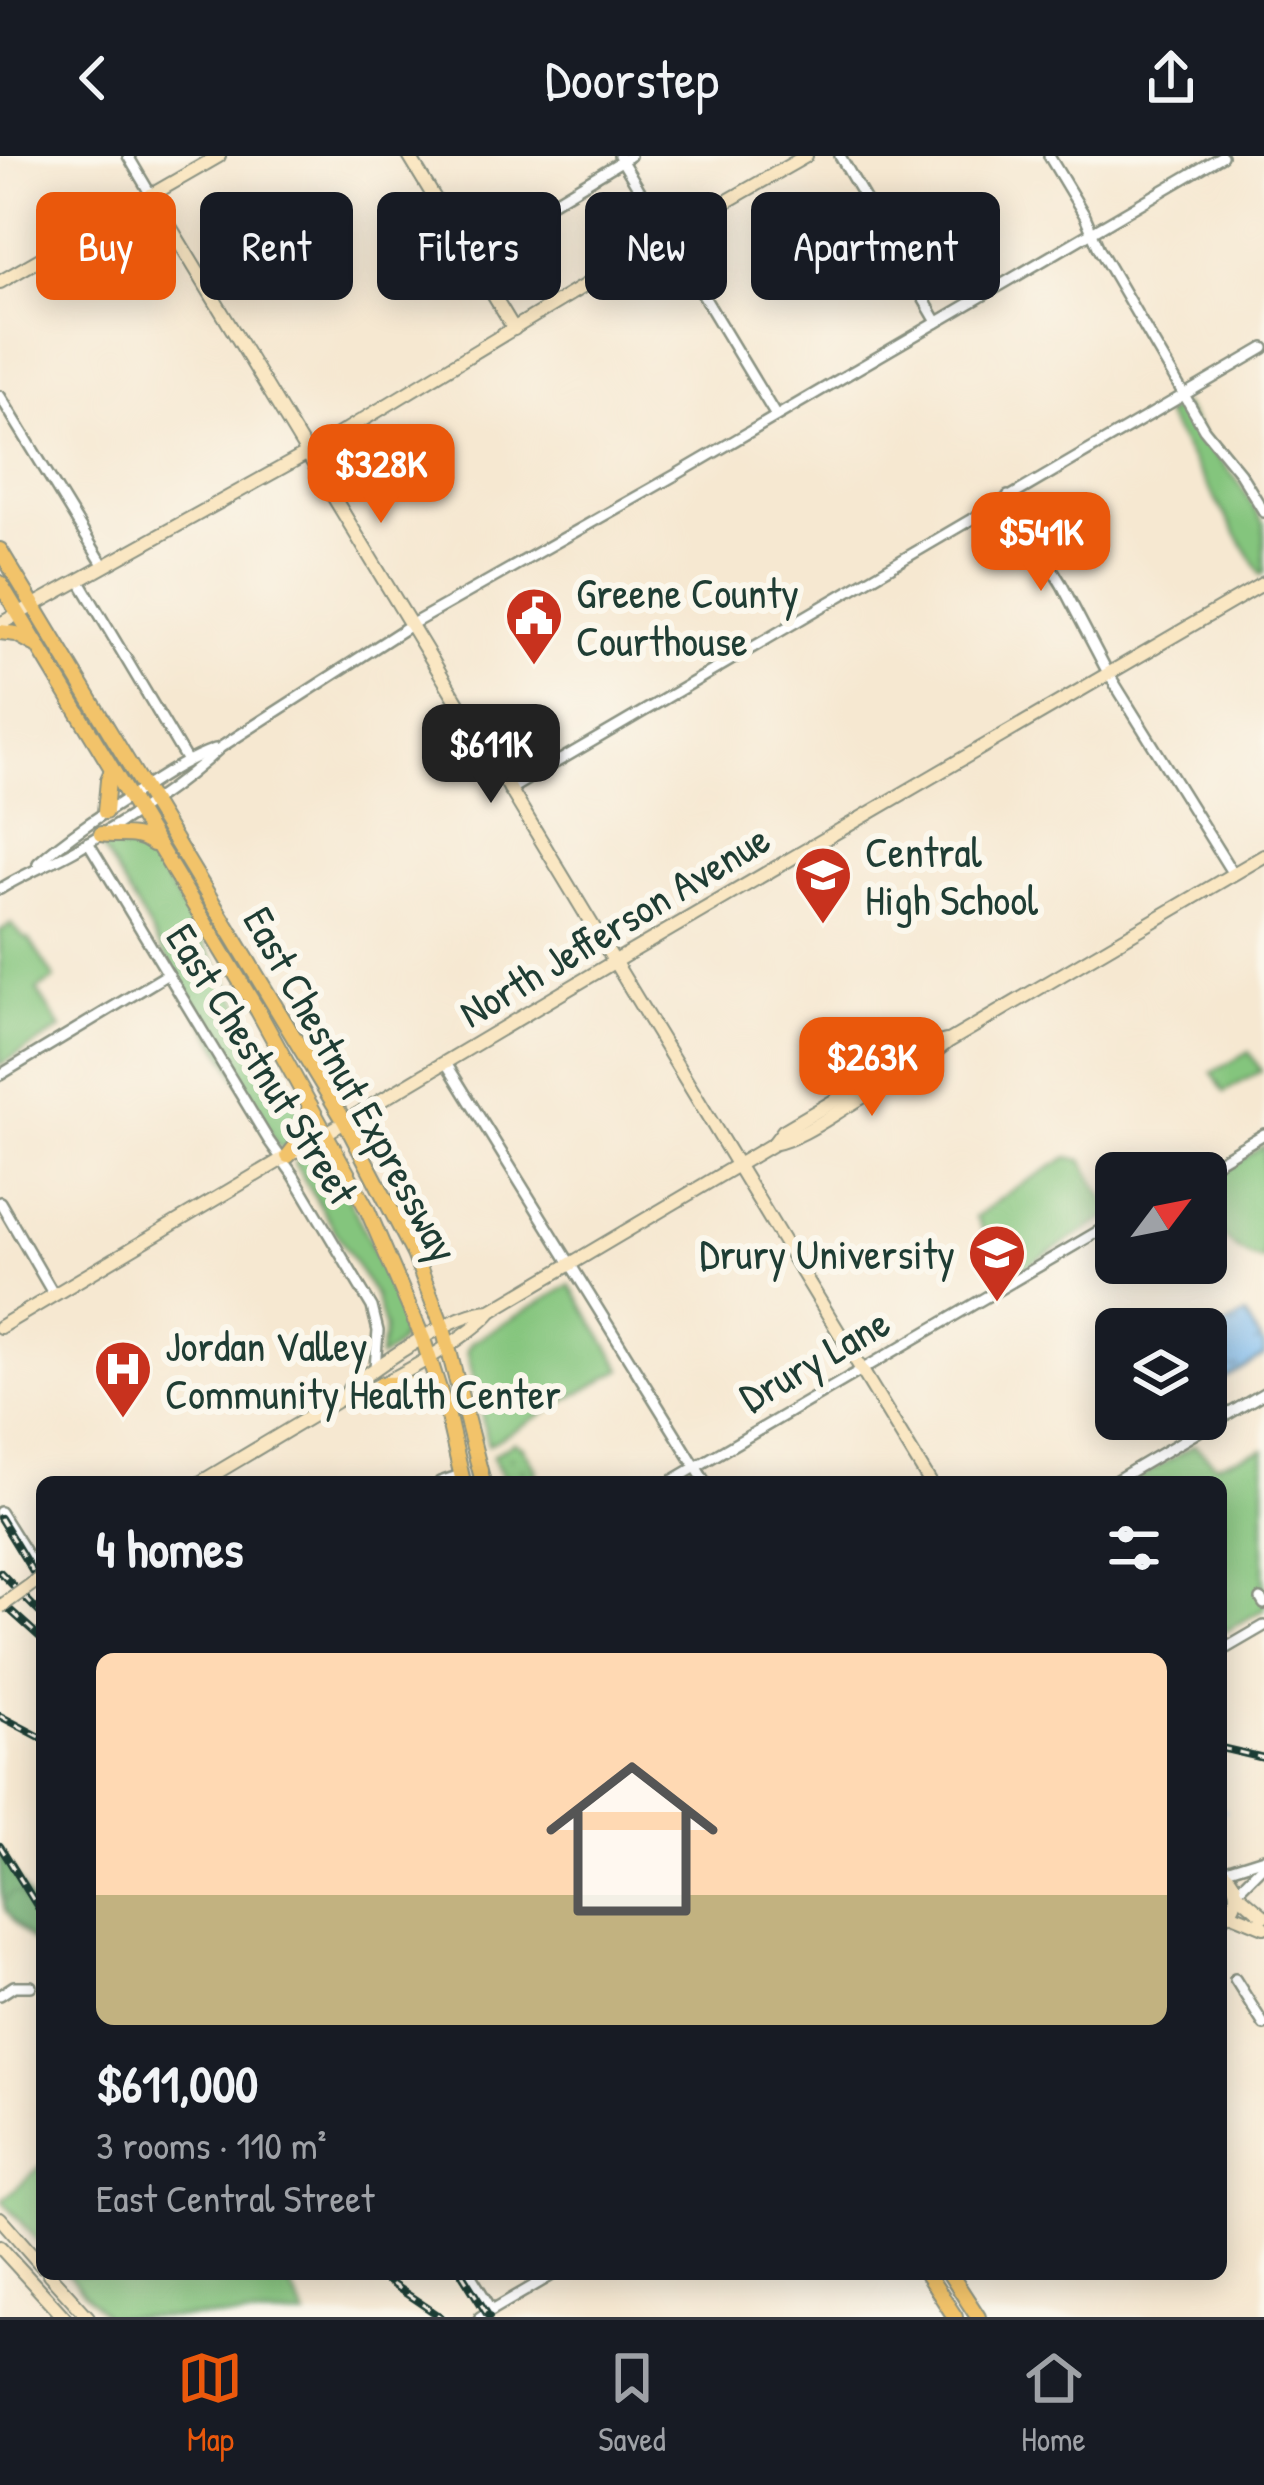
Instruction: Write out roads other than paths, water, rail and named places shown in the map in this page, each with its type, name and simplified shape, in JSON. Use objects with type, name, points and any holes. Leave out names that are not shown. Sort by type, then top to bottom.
[{"type":"main road","points":[[156,192],[219,156]]},
{"type":"main road","points":[[410,156],[431,192]]},
{"type":"main road","points":[[727,201],[806,156]]},
{"type":"main road","points":[[176,236],[926,1476]]},
{"type":"main road","points":[[0,282],[36,261]]},
{"type":"main road","points":[[0,628],[18,613],[308,453],[585,285]]},
{"type":"main road","points":[[497,300],[514,328]]},
{"type":"main road","name":"East Chestnut Expressway","points":[[0,550],[345,1122],[415,1254],[443,1328],[481,1476]]},
{"type":"main road","name":"East Chestnut Expressway","points":[[0,583],[327,1133],[367,1209],[423,1339],[461,1476]]},
{"type":"main road","name":"North Jefferson Avenue","points":[[0,1327],[612,962],[1264,583]]},
{"type":"main road","points":[[0,628],[40,650]]},
{"type":"main road","points":[[105,812],[112,770]]},
{"type":"main road","points":[[94,838],[132,834],[162,852]]},
{"type":"main road","points":[[211,1476],[345,1396],[375,1368],[423,1339],[478,1311],[490,1311],[773,1144],[813,1127],[949,1041],[1264,856]]},
{"type":"main road","points":[[285,1158],[302,1138],[310,1105]]},
{"type":"main road","points":[[345,1396],[382,1384],[448,1346],[483,1323],[490,1311]]},
{"type":"main road","points":[[382,1384],[418,1384],[446,1409]]},
{"type":"main road","points":[[0,1607],[36,1582]]},
{"type":"main road","points":[[1227,1874],[1237,1892],[1264,1916]]},
{"type":"main road","points":[[1227,1914],[1237,1892]]},
{"type":"main road","points":[[1227,1916],[1264,1927]]},
{"type":"main road","points":[[0,2218],[36,2259]]},
{"type":"main road","points":[[0,2247],[64,2317]]},
{"type":"main road","points":[[54,2280],[88,2317]]},
{"type":"main road","points":[[931,2280],[955,2317]]},
{"type":"main road","points":[[954,2280],[978,2317]]},
{"type":"street","points":[[128,156],[149,192]]},
{"type":"street","points":[[840,156],[938,322]]},
{"type":"street","points":[[1049,156],[1209,436],[1240,472],[1264,512]]},
{"type":"street","points":[[148,795],[187,761],[221,747],[412,624],[1222,156]]},
{"type":"street","points":[[561,197],[624,158],[643,192]]},
{"type":"street","points":[[707,300],[776,416]]},
{"type":"street","points":[[509,790],[1264,347]]},
{"type":"street","points":[[0,396],[104,566]]},
{"type":"street","points":[[1008,496],[1108,673],[1233,874]]},
{"type":"street","points":[[79,580],[187,761]]},
{"type":"street","points":[[0,890],[94,838],[133,804],[195,772],[221,747]]},
{"type":"street","points":[[30,871],[62,841],[105,812],[133,804]]},
{"type":"street","name":"East Chestnut Street","points":[[94,838],[168,974],[368,1299],[376,1323],[375,1368]]},
{"type":"street","points":[[0,1075],[168,974]]},
{"type":"street","points":[[446,1063],[701,1476]]},
{"type":"street","points":[[1227,1156],[1264,1134]]},
{"type":"street","points":[[0,1202],[54,1295]]},
{"type":"street","name":"Drury Lane","points":[[680,1476],[1095,1233]]},
{"type":"street","points":[[1123,1476],[1264,1394]]},
{"type":"street","points":[[226,1467],[232,1476]]},
{"type":"street","points":[[0,1512],[36,1569]]},
{"type":"street","points":[[1227,1648],[1264,1626]]},
{"type":"street","points":[[1227,1869],[1264,1861]]},
{"type":"street","points":[[1237,1892],[1264,1861]]},
{"type":"street","points":[[1235,1979],[1264,2025]]},
{"type":"street","points":[[0,1995],[14,1986],[31,1986]]},
{"type":"street","points":[[474,2280],[492,2310]]},
{"type":"street","points":[[481,2317],[544,2280]]},
{"type":"water","points":[[1245,1315],[1264,1347],[1264,1356],[1227,1378],[1227,1325]]},
{"type":"railway","points":[[0,1518],[36,1577]]},
{"type":"railway","points":[[0,1572],[36,1609]]},
{"type":"railway","points":[[0,1601],[36,1634]]},
{"type":"railway","points":[[0,1716],[36,1735]]},
{"type":"railway","points":[[1227,1749],[1264,1758]]},
{"type":"railway","points":[[0,1846],[36,1904]]},
{"type":"railway","points":[[386,2280],[441,2317]]},
{"type":"railway","points":[[466,2280],[489,2317]]},
{"type":"place","name":"Greene County Courthouse","points":[[534,667]]},
{"type":"place","name":"Central High School","points":[[823,926]]},
{"type":"place","name":"Drury University","points":[[997,1304]]},
{"type":"place","name":"Jordan Valley Community Health Center","points":[[123,1420]]}]
